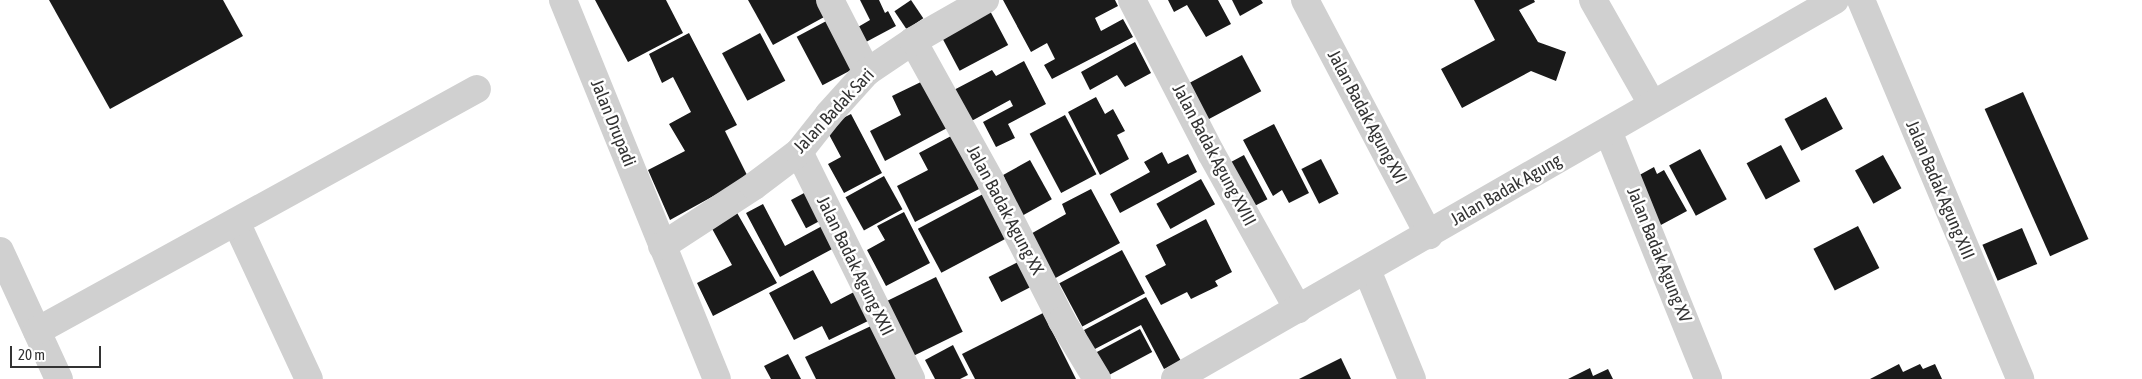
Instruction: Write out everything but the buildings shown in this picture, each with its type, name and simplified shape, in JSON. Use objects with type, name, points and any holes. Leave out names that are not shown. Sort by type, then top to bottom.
[{"type":"street","name":"Jalan Drupadi","points":[[563,0],[716,379]]},
{"type":"street","points":[[830,0],[867,72]]},
{"type":"street","name":"Jalan Badak Agung XVIII","points":[[1132,0],[1202,137],[1298,309]]},
{"type":"street","name":"Jalan Badak Agung XVI","points":[[1305,0],[1428,234]]},
{"type":"street","points":[[1593,0],[1652,104]]},
{"type":"street","name":"Jalan Badak Agung","points":[[1175,379],[1836,0]]},
{"type":"street","name":"Jalan Badak Agung XIII","points":[[1862,0],[2020,379]]},
{"type":"street","name":"Jalan Badak Sari","points":[[662,246],[754,186],[799,152],[829,114],[867,72],[969,4]]},
{"type":"street","name":"Jalan Badak Agung XX","points":[[913,41],[991,182],[1062,321],[1097,379]]},
{"type":"street","points":[[37,331],[477,89]]},
{"type":"street","name":"Jalan Badak Agung XV","points":[[1608,131],[1708,379]]},
{"type":"street","name":"Jalan Badak Agung XXII","points":[[799,152],[910,379]]},
{"type":"street","points":[[236,222],[309,379]]},
{"type":"street","points":[[0,250],[58,379]]},
{"type":"street","points":[[1367,270],[1412,379]]}]
